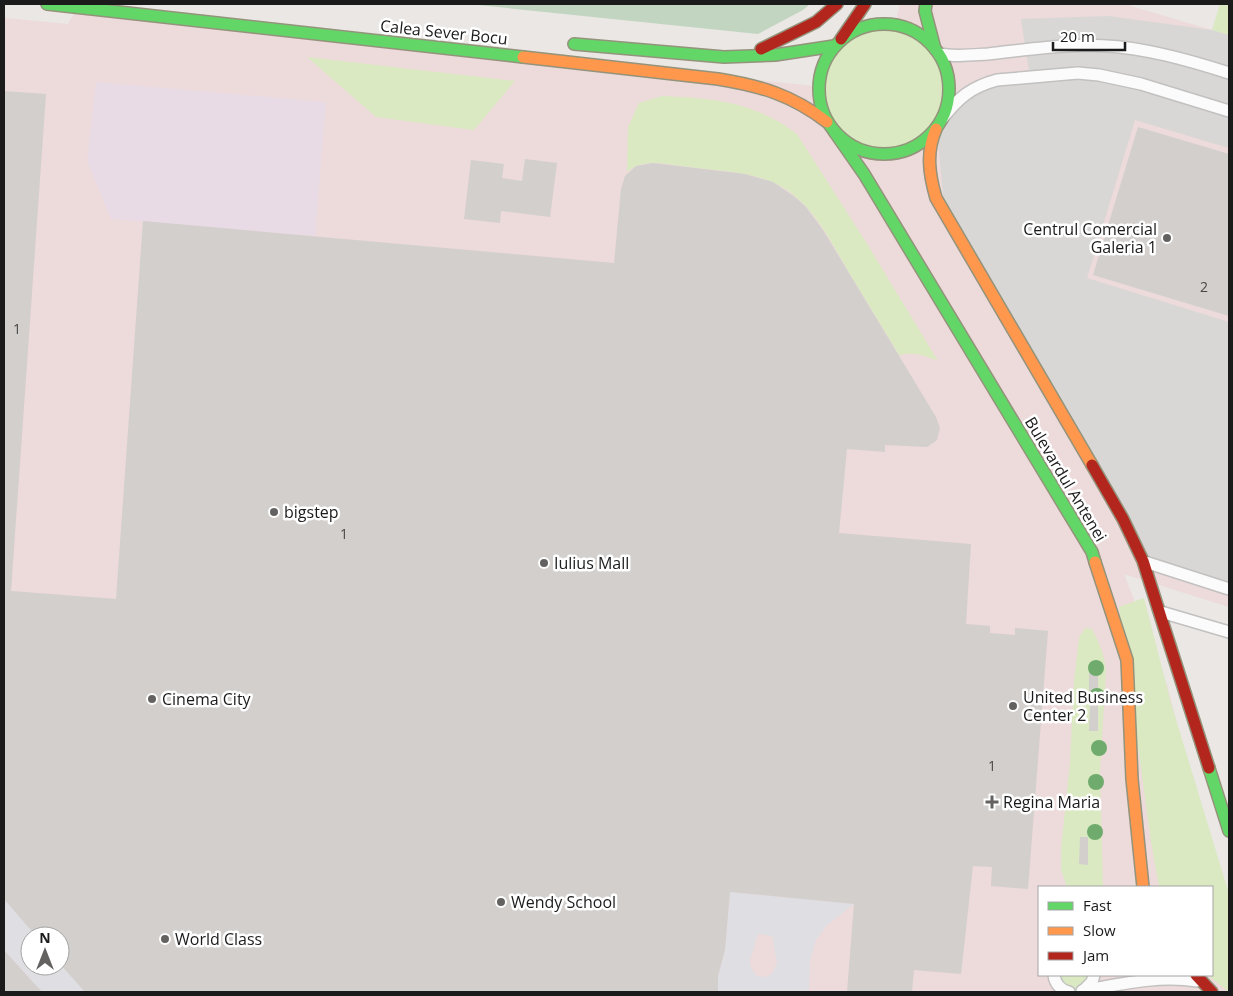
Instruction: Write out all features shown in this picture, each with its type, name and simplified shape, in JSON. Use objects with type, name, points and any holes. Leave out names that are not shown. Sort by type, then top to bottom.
[{"type":"main road","name":"Calea Sever Bocu","points":[[47,4],[680,74],[758,85],[788,95],[814,110],[830,126]]},
{"type":"main road","points":[[736,57],[763,48],[816,22],[837,4]]},
{"type":"main road","points":[[865,4],[824,63],[819,83],[820,103],[830,126],[842,139],[857,148],[874,154],[897,153],[918,145],[939,124],[948,101],[949,81],[947,71],[937,51],[926,11],[926,4]]},
{"type":"main road","points":[[560,42],[736,57],[782,54],[836,44],[847,35],[862,28],[878,24],[888,24],[910,29],[928,41],[937,51]]},
{"type":"main road","name":"Bulevardul Antenei","points":[[939,124],[931,138],[929,157],[931,178],[936,198],[1104,484],[1143,561],[1229,831]]},
{"type":"main road","name":"Bulevardul Antenei","points":[[830,126],[864,174],[1092,552],[1127,660],[1132,779],[1142,886]]},
{"type":"main road","points":[[1199,978],[1212,992]]},
{"type":"lane","points":[[937,51],[961,56],[1066,46],[1103,45],[1147,50],[1229,73]]},
{"type":"lane","points":[[939,124],[951,107],[967,92],[986,83],[997,80],[1078,73],[1119,78],[1229,111]]},
{"type":"lane","points":[[1143,561],[1229,589]]},
{"type":"lane","points":[[1160,612],[1229,632]]},
{"type":"lane","points":[[1054,976],[1057,984],[1068,992]]},
{"type":"lane","points":[[1081,992],[1092,982],[1094,976]]},
{"type":"lane","points":[[1081,992],[1135,982],[1199,978]]},
{"type":"shaded area","points":[[900,4],[1124,4],[1229,35],[1229,607],[1124,574],[1167,685],[1207,838],[1229,992],[4,992],[4,18],[68,24],[78,7],[878,93]]},
{"type":"shaded area","points":[[1108,16],[1212,30],[1229,35],[1229,148],[1135,120],[1087,278],[1229,322],[1229,588],[1142,557],[945,217],[937,129],[944,119],[979,88],[1030,77],[1021,19]]},
{"type":"shaded area","points":[[96,82],[326,102],[315,236],[111,219],[87,161]]},
{"type":"shaded area","points":[[730,892],[854,904],[826,926],[816,940],[810,961],[809,992],[718,992],[718,976],[725,950]],"holes":[[[758,934],[772,936],[777,963],[773,972],[767,977],[757,976],[751,968],[750,960]]]},
{"type":"shaded area","points":[[4,899],[27,926],[20,926],[20,968],[4,950]]},
{"type":"shaded area","points":[[70,975],[85,992],[42,992],[28,976]]},
{"type":"green space","points":[[468,4],[810,4],[803,10],[758,34]]},
{"type":"green space","points":[[1220,4],[1229,4],[1229,35],[1212,30]]},
{"type":"green space","points":[[878,24],[903,27],[921,36],[930,44],[944,63],[950,86],[946,109],[929,134],[921,143],[913,148],[891,155],[876,155],[863,151],[820,103],[819,83],[828,54],[857,30]]},
{"type":"green space","points":[[307,57],[515,81],[474,130],[376,117]]},
{"type":"green space","points":[[662,96],[716,100],[749,108],[781,123],[797,134],[869,247],[938,361],[919,355],[899,355],[819,222],[786,189],[762,178],[731,172],[657,163],[634,167],[627,172],[628,127],[639,103]]},
{"type":"green space","points":[[1144,598],[1171,703],[1229,894],[1229,992],[1211,978],[1213,976],[1213,886],[1159,886],[1151,842],[1119,607]]},
{"type":"green space","points":[[1085,628],[1092,629],[1103,655],[1106,671],[1100,772],[1103,886],[1067,886],[1061,870],[1061,849],[1070,762],[1074,681],[1079,638]]},
{"type":"green space","points":[[1058,976],[1091,976],[1080,990],[1070,990]]},
{"type":"building","name":"Iulius Mall","points":[[4,91],[46,94],[11,591],[116,599],[143,221],[614,263],[621,189],[625,176],[636,166],[653,163],[745,174],[773,182],[795,197],[806,207],[823,230],[936,417],[940,428],[937,440],[927,447],[885,445],[885,452],[847,449],[839,533],[971,544],[966,624],[990,626],[990,633],[1015,635],[1015,628],[1048,631],[1028,889],[991,886],[992,867],[973,866],[961,974],[914,970],[912,992],[847,992],[854,904],[730,892],[725,950],[718,976],[718,992],[85,992],[70,975],[70,926],[27,926],[4,899]]},
{"type":"building","name":"Centrul Comercial Galeria 1","points":[[1138,127],[1229,154],[1229,316],[1093,275]]},
{"type":"building","points":[[525,159],[557,163],[550,217],[501,211],[500,223],[464,219],[471,160],[504,164],[502,178],[522,181]]},
{"type":"building","points":[[1089,664],[1098,664],[1098,692],[1089,692]]},
{"type":"building","points":[[1090,704],[1098,704],[1098,731],[1089,731]]},
{"type":"building","points":[[1080,837],[1088,837],[1088,865],[1079,864]]},
{"type":"building","points":[[4,950],[20,968],[20,976],[27,976],[42,992],[4,992]]},
{"type":"traffic: fast","points":[[47,4],[523,57]]},
{"type":"traffic: fast","points":[[926,4],[925,11],[935,49]]},
{"type":"traffic: fast","points":[[884,24],[897,25],[909,29],[930,43],[944,64],[948,76],[949,89],[948,102],[944,114],[930,135],[909,149],[897,153],[884,154],[871,153],[859,149],[838,135],[824,114],[820,102],[819,89],[820,76],[824,64],[838,43],[859,29],[871,25],[884,24]]},
{"type":"traffic: fast","points":[[574,44],[724,57],[775,55],[834,46]]},
{"type":"traffic: fast","points":[[834,131],[864,174],[1092,552],[1095,562]]},
{"type":"traffic: fast","points":[[1209,768],[1229,831]]},
{"type":"traffic: slow","points":[[523,57],[718,79],[748,85],[788,98],[827,122]]},
{"type":"traffic: slow","points":[[936,129],[930,155],[936,198],[1092,465]]},
{"type":"traffic: slow","points":[[1095,562],[1127,660],[1132,779],[1143,886]]},
{"type":"traffic: jam","points":[[761,49],[816,22],[837,4]]},
{"type":"traffic: jam","points":[[841,39],[865,4]]},
{"type":"traffic: jam","points":[[1092,465],[1123,519],[1143,561],[1209,768]]},
{"type":"traffic: jam","points":[[1197,976],[1212,992]]},
{"type":"place","name":"Centrul Comercial Galeria 1","points":[[1167,238]]},
{"type":"place","name":"bigstep","points":[[274,512]]},
{"type":"place","name":"Iulius Mall","points":[[544,563]]},
{"type":"place","name":"Cinema City","points":[[152,699]]},
{"type":"place","name":"United Business Center 2","points":[[1013,706]]},
{"type":"place","name":"Regina Maria","points":[[992,802]]},
{"type":"place","name":"Wendy School","points":[[501,902]]},
{"type":"place","name":"World Class","points":[[165,939]]}]
